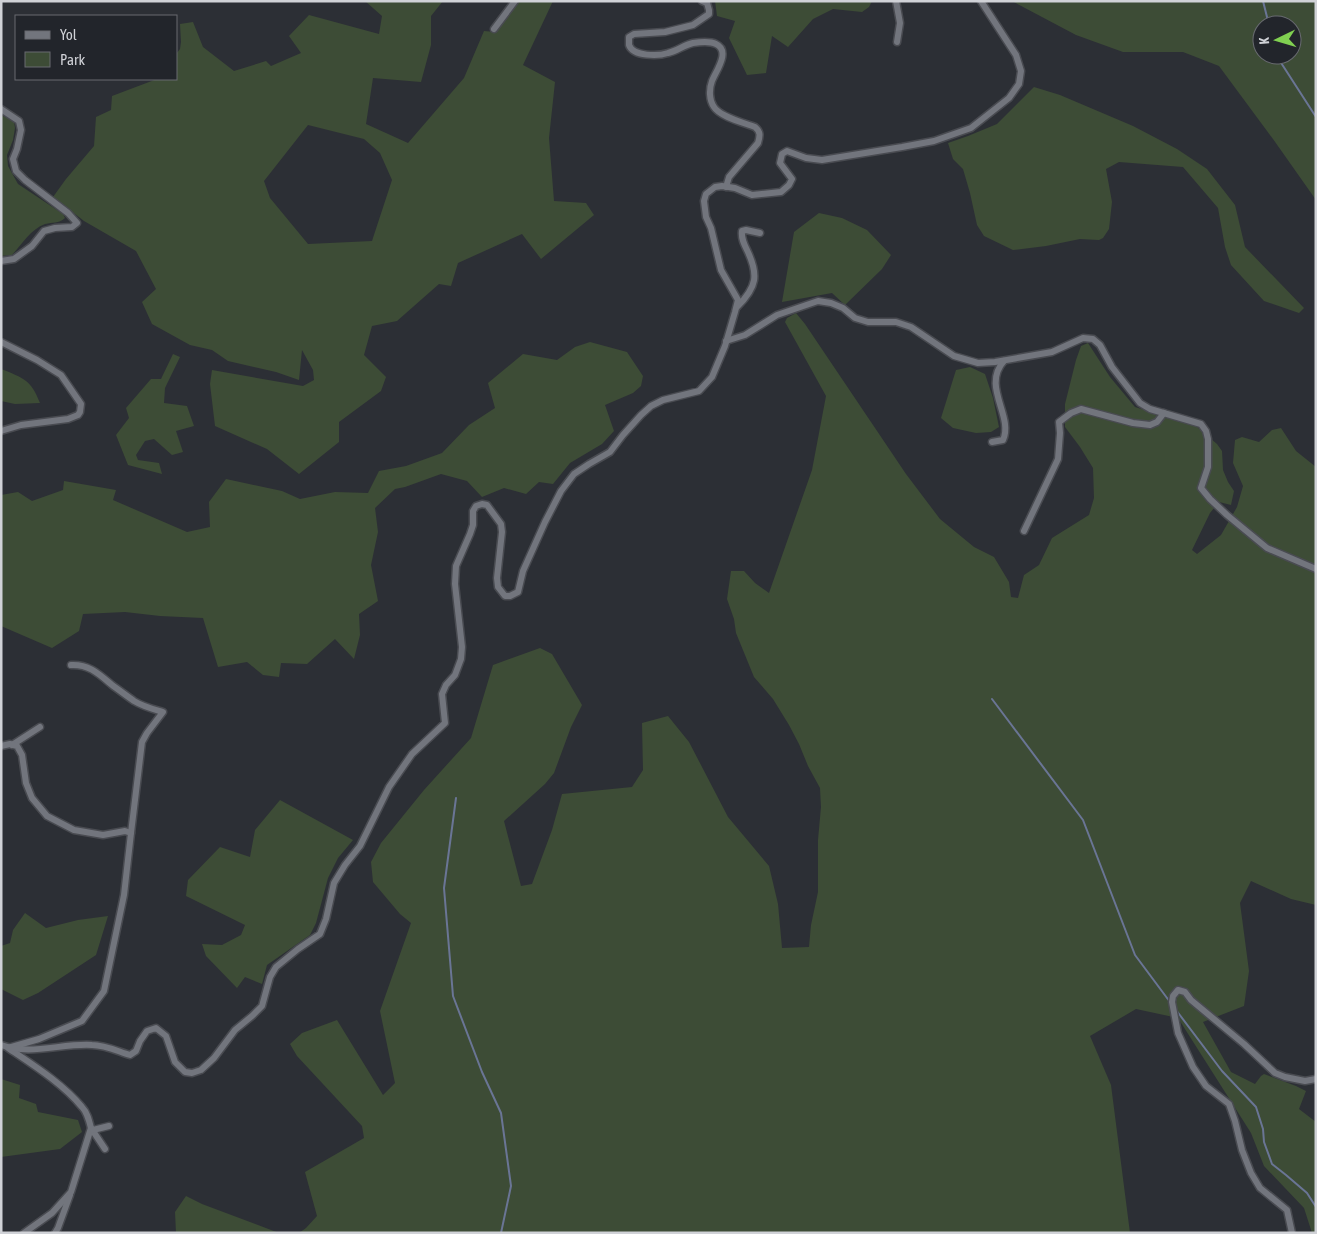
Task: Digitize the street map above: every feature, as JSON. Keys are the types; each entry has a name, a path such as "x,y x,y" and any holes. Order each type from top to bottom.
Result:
{"street":[{"path":"494,29 515,1"},
{"path":"702,1 707,3 710,10 708,14 694,25 665,32 634,34 629,37 629,44 636,52 652,56 669,53 692,43 708,42 717,44 722,48 723,55 711,83 710,96 714,108 728,118 755,127 760,136 758,143 729,176 726,186"},
{"path":"896,1 900,23 898,42"},
{"path":"8,1048 23,1049 89,1044 103,1046 130,1055 136,1051 147,1031 156,1028 166,1036 175,1062 185,1072 192,1073 201,1070 214,1058 235,1030 262,1006 270,977 276,967 320,934 326,919 334,883 360,846 389,786 412,754 444,723 442,694 446,685 455,675 461,659 462,647 455,584 456,566 473,525 473,511 476,506 486,505 501,524 498,587 505,596 510,596 518,592 523,571 545,522 561,491 574,474 610,452 623,435 651,406 663,400 699,390 712,377 726,341 738,300 721,270 711,228 706,217 704,201 706,194 714,187 726,186 752,195 781,192 789,185 792,179 780,163 782,154 787,151 806,158 822,160 934,141 971,128 1009,98 1018,84 1022,71 1016,55 981,1"},
{"path":"1,109 19,121 21,130 13,159 16,171 68,213 77,223 72,227 44,231 32,246 14,258 1,261"},
{"path":"736,308 752,290 755,273 752,260 742,237 742,231 760,233"},
{"path":"726,341 745,334 777,314 818,301 832,303 843,308 855,318 868,322 896,322 911,327 954,356 978,363 1004,361 1052,352 1083,338 1093,338 1100,345 1112,368 1140,403 1164,414 1201,424 1206,431 1208,439 1208,467 1201,488 1210,499 1267,548 1316,569"},
{"path":"1,342 37,360 61,375 81,404 78,415 68,419 21,425 1,431"},
{"path":"992,442 1003,440 1005,434 996,379 998,367 1004,361"},
{"path":"1024,531 1058,459 1059,422 1071,413 1081,409 1133,423 1150,425 1157,422 1164,414"},
{"path":"8,1048 39,1039 82,1022 104,991 124,895 142,742 163,712 144,706 134,700 98,672 85,666 71,665"},
{"path":"1,746 12,744 40,727"},
{"path":"12,744 18,746 22,755 26,783 32,798 47,816 74,830 103,835 125,831 131,832"},
{"path":"1292,1233 1287,1210 1260,1188 1252,1173 1242,1150 1229,1104 1206,1086 1193,1067 1178,1033 1172,996 1178,990 1185,992 1191,1000 1244,1044 1275,1073 1305,1081 1316,1079"},
{"path":"1,1045 8,1048 69,1094 83,1108 92,1129 105,1149"},
{"path":"92,1129 108,1126"},
{"path":"55,1233 72,1192 92,1129"},
{"path":"24,1233 52,1213 72,1192"}],"green space":[{"path":"365,1 443,1 431,16 431,45 421,82 373,78 366,124 408,143 464,78 484,31 495,32 520,1 553,1 523,65 555,82 549,138 554,201 586,203 594,215 541,259 522,234 458,263 451,286 439,284 397,321 372,326 364,355 386,377 381,391 339,422 339,442 299,474 267,449 215,426 210,384 212,370 303,386 314,380 313,370 302,350 299,380 276,372 228,361 212,350 190,345 152,324 142,302 156,289 136,251 84,221 53,197 94,146 96,117 111,110 112,96 154,80 178,80 178,52 181,42 180,24 193,22 203,47 234,71 266,61 271,66 301,53 289,36 309,15 379,34 382,16","holes":["308,125 364,139 380,153 392,180 372,241 308,244 270,198 264,181"]},
{"path":"715,1 872,1 869,7 862,12 833,9 813,19 788,47 772,36 766,73 747,75 729,38 735,21 717,16"},
{"path":"1012,1 1316,1 1316,200 1219,66 1183,52 1123,52 1076,35"},
{"path":"1034,87 1060,95 1133,126 1177,149 1207,169 1235,205 1245,247 1304,308 1299,313 1264,301 1231,265 1225,247 1218,208 1183,167 1119,162 1106,169 1112,202 1109,229 1103,238 1099,240 1080,239 1013,250 984,236 977,225 963,169 953,159 948,143 997,124"},
{"path":"1,115 14,121 13,140 7,155 8,166 18,184 63,214 65,218 58,222 40,226 27,237 12,255 1,256"},
{"path":"819,213 842,218 867,230 891,255 882,269 845,305 832,293 782,302 794,232"},
{"path":"796,313 906,474 940,519 974,547 994,557 1009,582 1011,597 1018,598 1024,575 1039,565 1052,538 1089,515 1094,498 1093,468 1065,427 1065,404 1076,360 1081,346 1088,343 1110,377 1135,407 1196,426 1217,444 1222,451 1223,470 1234,491 1231,505 1219,502 1210,513 1192,550 1197,554 1221,535 1237,507 1243,486 1233,463 1235,440 1242,437 1259,442 1272,430 1281,428 1296,451 1316,467 1316,905 1291,899 1251,881 1240,903 1249,971 1244,1006 1203,1022 1231,1072 1255,1084 1264,1074 1306,1091 1299,1109 1316,1122 1316,1233 1312,1233 1304,1208 1264,1166 1251,1133 1178,1018 1136,1009 1090,1036 1111,1085 1130,1233 299,1233 317,1216 305,1172 364,1138 362,1126 297,1056 290,1044 302,1033 337,1020 383,1095 395,1083 380,1011 411,923 400,914 373,882 371,862 381,843 424,790 471,738 493,665 540,648 552,654 582,705 571,727 554,773 545,784 504,821 521,886 532,884 552,830 562,794 632,787 643,770 642,723 668,716 689,742 728,817 769,866 778,904 782,948 809,947 811,925 818,892 820,788 789,725 773,699 754,677 736,633 734,619 727,599 731,571 744,571 755,583 769,593 812,470 826,396 785,322 787,318"},
{"path":"590,342 627,352 643,376 641,386 633,393 605,405 614,431 602,444 570,463 553,484 539,482 526,494 504,488 482,497 467,481 441,474 395,489 375,508 378,532 371,565 378,601 359,614 360,635 354,659 335,639 307,664 281,663 279,677 263,675 247,662 218,667 203,618 125,612 83,614 79,631 52,648 1,626 1,495 18,492 32,501 63,490 64,481 116,490 113,500 187,532 210,527 209,502 226,479 282,491 300,499 335,492 368,493 379,471 406,466 442,453 469,425 495,408 488,383 523,354 557,360 575,347"},
{"path":"173,354 180,357 165,388 164,403 187,406 194,426 176,431 183,452 172,455 154,439 145,441 136,455 138,460 159,463 162,474 128,465 116,435 129,418 126,408 151,379 161,379"},
{"path":"970,367 985,374 993,398 999,427 991,432 976,433 953,428 941,418 956,370"},
{"path":"1,369 26,381 33,389 40,403 15,404 1,401"},
{"path":"280,800 353,840 338,858 328,878 316,923 310,935 267,965 262,984 245,977 237,988 206,956 202,944 222,945 241,935 245,925 186,896 188,880 220,847 250,857 255,830"},
{"path":"25,913 46,928 78,920 108,916 96,955 38,993 23,1000 1,989 1,946 10,943 13,930"},
{"path":"1,1079 20,1085 19,1098 36,1104 38,1112 78,1120 82,1132 60,1149 1,1157"},
{"path":"186,1196 202,1204 279,1233 176,1233 175,1212"}],"waterway":[{"path":"1263,1 1266,15"},
{"path":"1282,65 1316,117"},
{"path":"992,699 1083,820 1135,955 1170,1002"},
{"path":"456,798 444,888 453,996 482,1072 501,1113 511,1186 501,1233"},
{"path":"1176,1010 1222,1071 1256,1107 1263,1129 1264,1142 1272,1164 1307,1193 1316,1207"}]}
